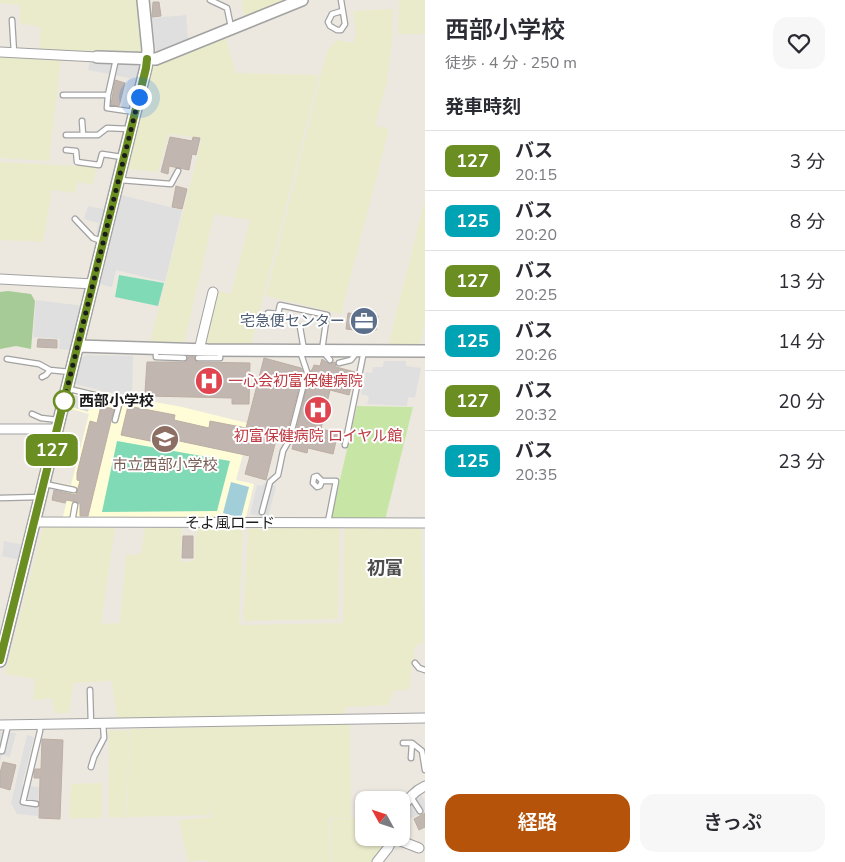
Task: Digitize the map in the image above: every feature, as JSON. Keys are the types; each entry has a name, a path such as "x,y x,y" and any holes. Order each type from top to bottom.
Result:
{"street":[{"path":"0,660 94,284 147,59 148,50 143,0"},
{"path":"0,52 156,59 302,0"},
{"path":"0,279 94,284"},
{"path":"198,354 213,292"},
{"path":"78,346 156,349 198,354 220,350 425,351"},
{"path":"0,429 58,425"},
{"name":"そよ風ロード","path":"34,522 425,523"},
{"path":"4,725 425,718"},
{"path":"411,797 425,786"},
{"path":"410,845 419,848"},
{"path":"377,862 389,846"}],"lane":[{"path":"210,0 226,8 231,28"},
{"path":"341,0 344,26 341,30 333,29 328,22 329,18 332,14 342,11"},
{"path":"12,20 14,52"},
{"path":"116,58 107,108 135,112"},
{"path":"63,95 108,95"},
{"path":"82,121 83,135"},
{"path":"66,135 98,135 107,128 131,129"},
{"path":"66,150 76,151 77,162 100,165 102,154 124,157"},
{"path":"119,180 171,184 178,171"},
{"path":"75,219 93,238 104,242"},
{"path":"268,313 278,314 280,305 327,315 322,350 330,360"},
{"path":"292,430 306,372 300,327"},
{"path":"156,349 156,357 184,358"},
{"path":"339,364 351,360 361,350"},
{"path":"345,445 361,350"},
{"path":"7,360 40,364 50,370 72,372"},
{"path":"42,377 50,370"},
{"path":"67,389 120,401 115,420"},
{"path":"32,414 58,425"},
{"path":"262,512 270,482 278,475 283,451 291,436"},
{"path":"322,480 336,481 328,524"},
{"path":"44,484 74,490"},
{"path":"0,498 41,497"},
{"path":"72,522 75,505"},
{"path":"415,663 419,668 425,670"},
{"path":"90,690 91,724"},
{"path":"91,767 104,738 103,723"},
{"path":"36,804 23,802 40,724"},
{"path":"0,751 2,751 4,725"},
{"path":"403,743 412,744 424,749 425,770"},
{"path":"411,758 412,744"},
{"path":"411,797 420,811"}],"shaded area":[{"path":"0,0 138,0 143,53 39,50 41,27 20,23 20,5 0,3"},
{"path":"242,0 288,0 244,18"},
{"path":"399,0 425,0 425,34 398,34"},
{"path":"393,9 392,41 387,82 375,125 389,129 341,314 266,296 327,51 337,40 353,43 356,34 353,11"},
{"path":"186,15 188,39 156,51 152,18"},
{"path":"226,37 235,73 319,75 251,345 202,345 216,290 231,294 250,220 214,214 184,345 150,343 202,138 168,134 158,172 128,169 152,69 155,64"},
{"path":"0,56 61,59 49,161 0,158"},
{"path":"90,60 137,63 142,68 130,115 121,113 129,78 88,70"},
{"path":"0,162 96,167 93,185 78,182 75,193 52,190 43,242 0,240"},
{"path":"121,195 182,210 165,282 116,270 112,287 99,284"},
{"path":"425,199 425,319 420,346 388,346"},
{"path":"88,206 107,210 101,235 96,234 99,223 84,219"},
{"path":"36,300 84,306 73,350 59,349 60,339 33,337"},
{"path":"87,355 133,356 132,396 75,384 81,358"},
{"path":"384,361 406,361 406,366 421,368 415,398 408,397 407,406 367,404 369,396 361,394 366,372 372,373 373,367 383,367"},
{"name":"市立西部小学校","path":"74,387 182,407 251,424 236,480 254,484 245,521 62,520 69,493 52,488 53,482 71,485 89,414 71,409"},
{"path":"74,395 91,399 88,412 72,407"},
{"path":"264,483 276,486 268,518 250,514 257,485 263,486"},
{"path":"421,526 424,642 415,647 409,689 394,691 388,705 346,707 344,716 117,719 112,681 74,683 68,713 55,713 52,698 33,700 35,679 5,674 43,527 115,528 101,624 120,623 126,555 141,554 145,528 182,528 180,562 194,561 197,527 243,529 239,625 343,623 344,528"},
{"path":"340,527 338,619 243,621 248,529"},
{"path":"4,541 25,545 21,560 2,556"},
{"path":"350,724 351,818 329,818 330,862 208,862 206,860 188,862 179,820 212,817 212,788 211,815 127,817 130,729"},
{"path":"109,730 129,731 126,818 108,817"},
{"path":"0,732 16,733 10,757 2,755 0,761"},
{"path":"27,735 34,737 22,785 39,787 38,816 17,814 11,803"},
{"path":"102,783 102,818 69,818 71,784"},
{"path":"420,793 425,802 425,811 412,818 410,817 410,804"},
{"path":"355,818 355,846 382,846 371,862 331,862 331,819"}],"green space":[{"path":"119,275 164,283 158,306 115,297"},
{"path":"8,291 31,294 35,301 31,349 16,346 0,349 0,292"},
{"path":"357,406 413,407 385,520 331,519"},
{"path":"117,441 230,461 217,511 102,512"}],"water":[{"path":"231,482 249,487 241,518 223,513"}],"building":[{"path":"153,2 159,2 161,16 152,17"},
{"path":"115,80 125,83 119,106 111,105"},
{"path":"170,137 192,141 193,137 200,138 196,155 192,154 189,170 169,166 168,174 161,172"},
{"path":"176,186 187,189 182,209 172,207"},
{"path":"348,313 378,316 376,330 346,329"},
{"path":"38,339 57,340 57,348 37,347"},
{"path":"188,357 194,357 197,362 250,363 249,404 232,404 232,398 148,396 148,392 145,392 147,362 185,362"},
{"path":"264,358 301,368 303,372 288,429 290,433 288,435 278,432 266,480 245,474 250,456 170,439 169,445 121,435 128,406 175,415 174,420 209,428 210,421 246,428"},
{"path":"322,359 329,364 335,362 336,367 355,372 349,395 330,390 321,429 338,433 333,454 308,448 307,453 292,449 295,437 293,434 296,431 311,370 314,365 320,366"},
{"path":"101,406 114,409 88,516 80,516 80,504 77,502 66,500 65,503 52,500 54,490 76,495 80,481 77,480 77,473 90,421 97,423"},
{"path":"183,536 193,536 193,558 182,558"},
{"path":"42,739 63,740 60,819 39,818 40,778 34,778 34,772 35,769 41,769"},
{"path":"3,762 16,765 10,790 0,787 0,773"},
{"path":"425,813 425,827 419,830 414,819"}],"bus line":[{"name":"127","path":"0,660 147,59"}],"place":[{"name":"宅急便センター","path":"364,321"},
{"name":"一心会初富保健病院","path":"209,381"},
{"name":"西部小学校","path":"64,401"},
{"name":"初富保健病院 ロイヤル館","path":"318,410"},
{"name":"市立西部小学校","path":"165,439"}],"district":[{"name":"初富","path":"385,568"}],"route":[{"path":"64,401 63,405 139,97"}]}
